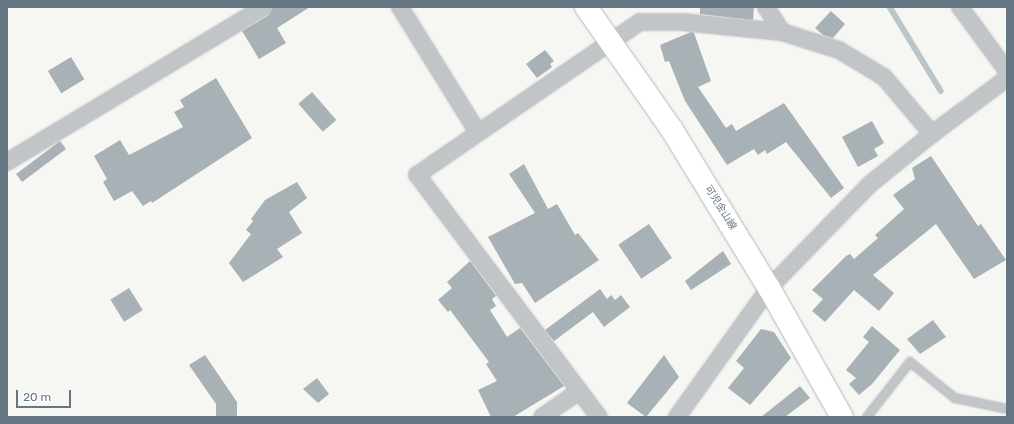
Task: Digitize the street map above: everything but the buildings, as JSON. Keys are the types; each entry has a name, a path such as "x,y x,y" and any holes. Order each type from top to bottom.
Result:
{"main road":[{"name":"可児金山線","path":"586,7 611,40 672,130 769,288 842,417"}],"street":[{"path":"7,162 264,7"},
{"path":"400,7 478,132"},
{"path":"766,7 782,32"},
{"path":"960,7 1007,71"},
{"path":"599,417 578,392 417,175 611,40 640,22 682,22 782,32 839,50 884,77 932,134"},
{"path":"677,417 769,288 869,185 932,134 1007,78"},
{"path":"542,417 578,392"}],"lane":[{"path":"867,417 910,362 955,398 1007,409"}],"waterway":[{"path":"890,7 941,91"}]}
